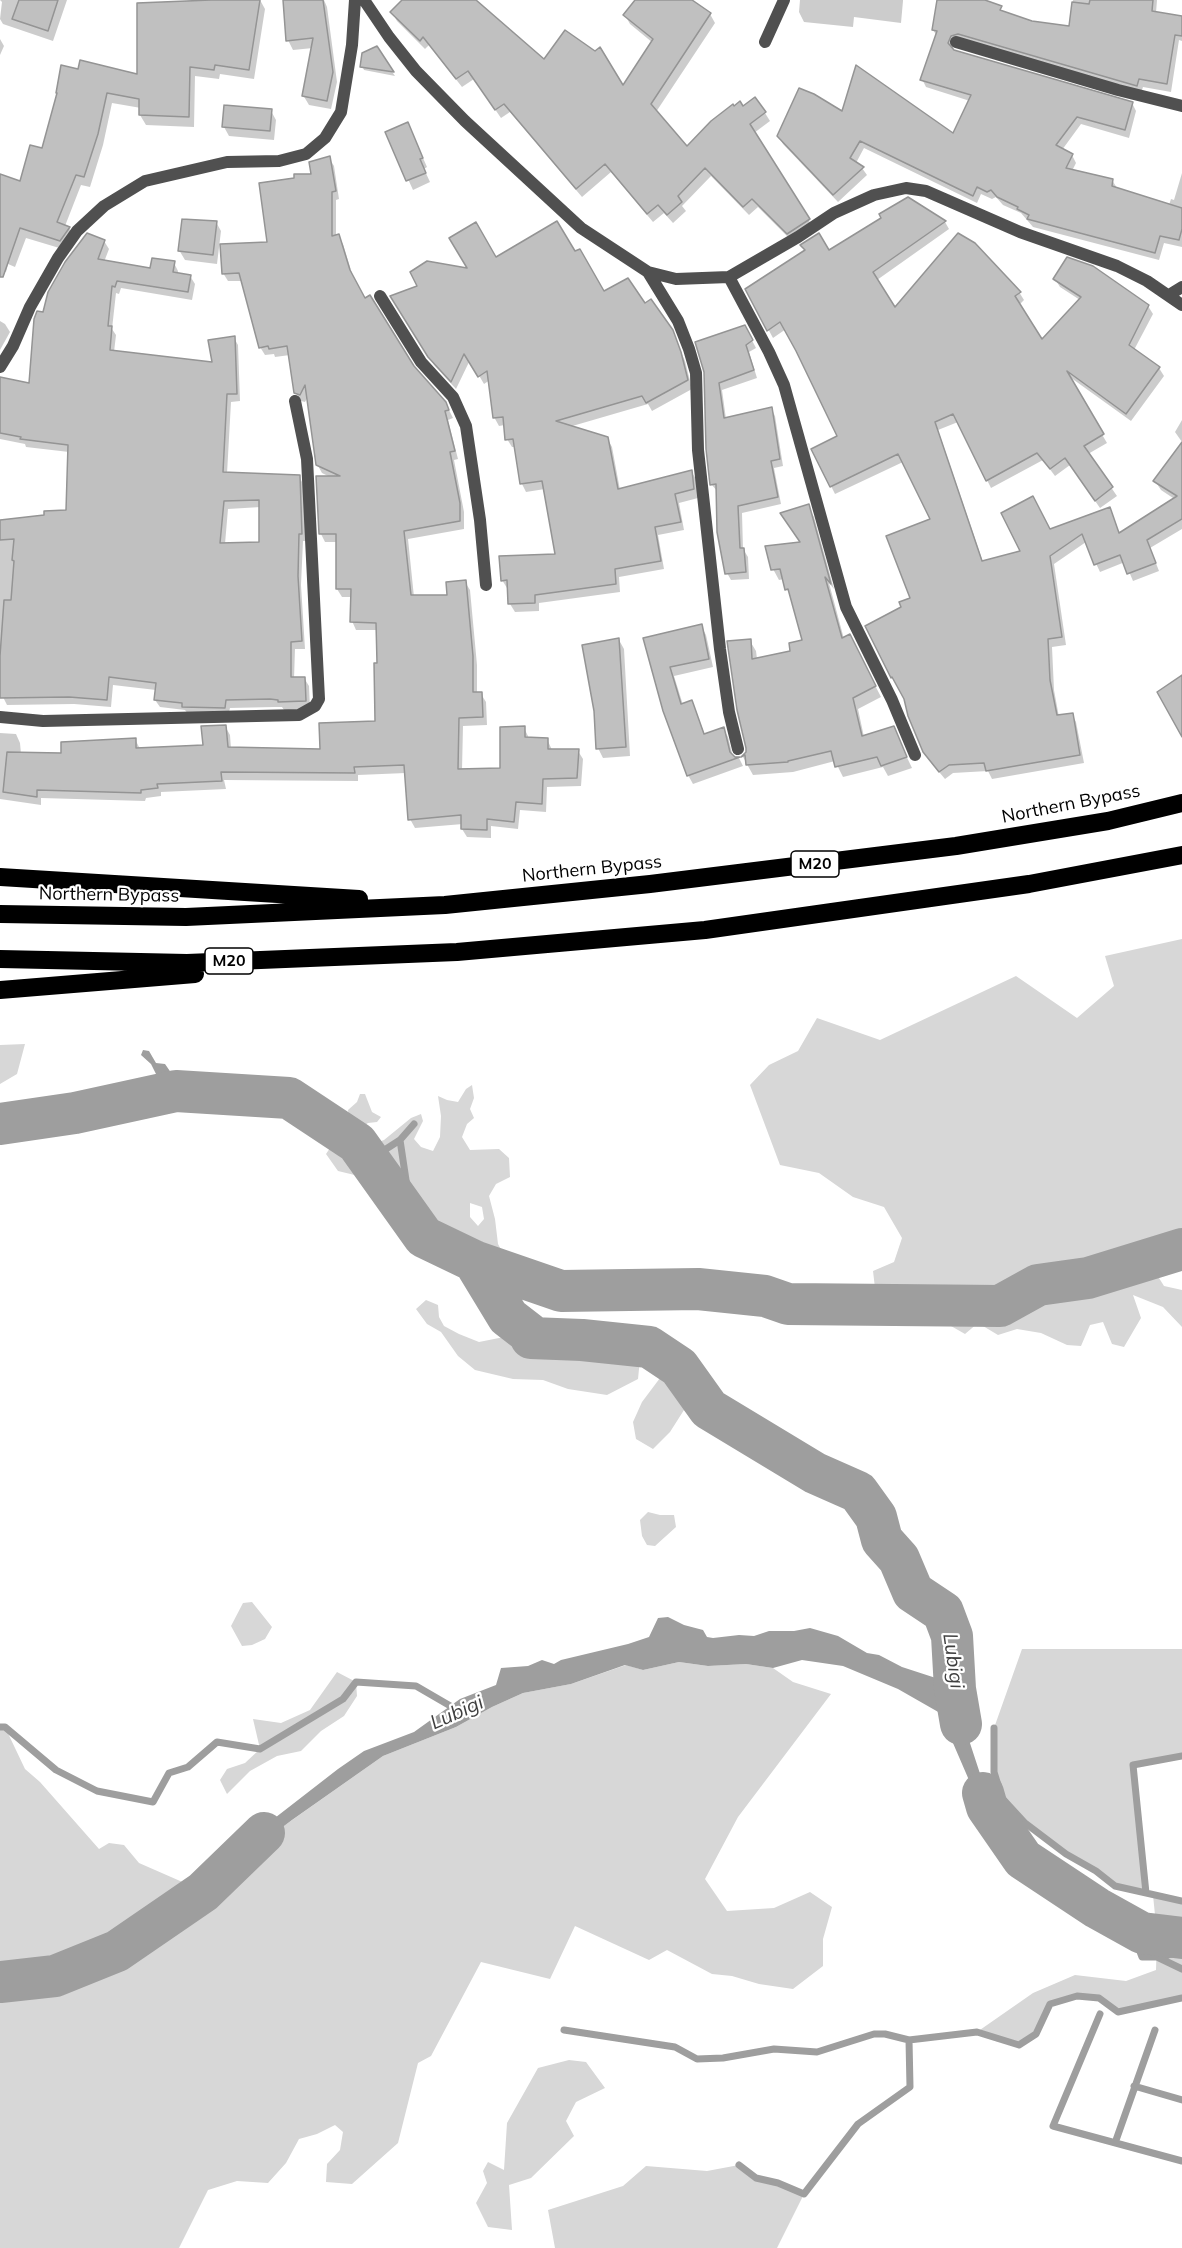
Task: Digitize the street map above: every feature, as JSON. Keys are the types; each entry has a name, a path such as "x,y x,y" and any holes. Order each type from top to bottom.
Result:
{"highway":[{"name":"Northern Bypass","path":"0,914 186,917 445,905 650,884 956,846 1108,821 1182,803"},
{"name":"M20","path":"0,959 187,963 457,952 705,930 1018,885 1182,855"},
{"path":"0,878 445,905"},
{"path":"0,990 457,952"}],"street":[{"path":"0,367 58,258 77,231 104,206 145,181 227,162 279,161 306,154 325,138 341,112 352,45 355,0"},
{"path":"364,0 388,37 416,71 465,121 580,228 648,272 676,279 729,277 834,213 874,195 906,188 926,191 1020,232 1117,266 1182,305"},
{"path":"765,42 784,0"},
{"path":"956,42 1118,90 1182,106"},
{"path":"648,272 678,321 696,373 698,450 718,637 729,712 738,749"},
{"path":"729,277 784,385 846,607 892,700 915,755"},
{"path":"1169,296 1182,287"},
{"path":"380,296 421,362 453,397 466,426 480,520 486,585"},
{"path":"0,717 43,721 299,716 309,712 315,706 319,699 307,459 295,401"}],"shaded area":[{"path":"1182,939 1182,1248 1178,1242 1164,1245 1154,1270 1164,1286 1182,1290 1182,1327 1163,1307 1133,1295 1141,1318 1124,1347 1112,1344 1103,1322 1090,1325 1081,1346 1067,1345 1041,1333 1017,1329 998,1335 978,1323 965,1334 951,1326 940,1289 909,1286 875,1288 873,1271 894,1262 902,1238 884,1207 853,1197 819,1173 780,1165 750,1085 769,1065 798,1051 817,1018 880,1040 1016,976 1077,1018 1114,986 1105,956"},
{"path":"25,1044 17,1074 0,1084 0,1045"},
{"path":"472,1085 474,1098 470,1109 474,1118 467,1124 462,1137 470,1150 499,1149 509,1158 510,1177 496,1184 489,1196 498,1244 505,1257 512,1289 512,1311 530,1334 586,1332 627,1337 640,1359 638,1379 607,1395 568,1389 543,1380 513,1379 475,1370 458,1356 441,1332 427,1324 416,1309 426,1300 438,1305 439,1317 444,1326 479,1342 504,1337 488,1321 477,1298 475,1275 446,1226 426,1216 410,1226 382,1190 367,1178 338,1171 326,1154 330,1148 367,1146 384,1140 411,1118 421,1114 423,1121 414,1139 421,1147 433,1151 440,1137 441,1116 438,1096 458,1102 466,1089","holes":["470,1203 482,1207 484,1219 478,1226 470,1217"]},
{"path":"360,1094 365,1094 372,1112 381,1117 377,1122 368,1123 359,1129 349,1120 348,1110 357,1102"},
{"path":"689,1365 698,1378 698,1387 689,1397 684,1410 670,1432 653,1449 636,1439 633,1422 642,1402 663,1374"},
{"path":"648,1512 674,1515 676,1527 655,1546 647,1545 642,1536 640,1520"},
{"path":"252,1602 272,1627 265,1639 252,1645 242,1646 231,1626 243,1603"},
{"path":"1022,1649 1182,1649 1182,1756 1133,1766 1146,1893 1115,1886 1096,1871 1066,1854 1025,1823 1002,1798 994,1772 994,1728"},
{"path":"679,1662 708,1666 746,1664 773,1668 793,1682 831,1694 738,1817 705,1879 727,1911 774,1908 810,1892 832,1907 823,1939 823,1966 793,1989 759,1984 732,1976 712,1974 667,1950 649,1960 575,1926 550,1979 481,1962 431,2056 418,2063 398,2143 352,2184 326,2182 327,2164 340,2150 343,2132 335,2125 317,2134 299,2139 286,2163 268,2183 237,2181 208,2190 179,2248 0,2248 0,1727 5,1727 25,1769 40,1782 99,1849 109,1843 124,1845 139,1863 203,1891 261,1842 383,1756 456,1727 523,1693 571,1684 626,1665 643,1670"},
{"path":"337,1672 356,1682 357,1696 344,1716 321,1731 301,1751 277,1756 250,1771 227,1794 220,1780 227,1769 245,1763 260,1749 253,1719 281,1723 310,1710"},
{"path":"1153,1895 1182,1901 1182,1998 1118,2012 1099,1998 1077,1996 1050,2004 1036,2034 1019,2045 977,2032 1033,1993 1075,1975 1126,1981 1156,1970 1157,1935"},
{"path":"569,2060 586,2062 605,2088 576,2102 566,2121 574,2136 531,2178 509,2185 512,2230 488,2227 476,2203 487,2183 483,2171 488,2162 504,2170 507,2123 538,2068"},
{"path":"739,2165 756,2178 778,2183 804,2194 777,2248 555,2248 548,2210 623,2186 646,2166 707,2171"}],"water":[{"path":"143,1050 149,1051 156,1063 165,1064 174,1077 192,1082 212,1083 222,1094 191,1107 155,1095 160,1082 151,1064 141,1055"},
{"path":"116,1086 146,1097 133,1105 119,1108 103,1107 109,1093"},
{"path":"41,1105 103,1107 69,1128 50,1129 20,1121"},
{"path":"868,1486 878,1501 894,1543 909,1555 920,1597 911,1601 899,1585 897,1572 867,1536 862,1507 849,1487"},
{"path":"957,1599 951,1607 950,1618 958,1630 944,1626 934,1606"},
{"path":"668,1617 684,1625 703,1630 707,1637 713,1638 754,1636 769,1631 794,1631 810,1628 838,1636 867,1653 879,1655 902,1667 945,1681 954,1679 962,1681 974,1699 967,1734 989,1801 1011,1842 994,1831 975,1812 975,1794 940,1713 898,1689 843,1666 802,1660 773,1668 746,1664 708,1666 679,1662 643,1670 625,1665 571,1684 523,1693 456,1727 383,1756 221,1873 240,1845 338,1769 364,1751 414,1732 460,1699 496,1685 501,1668 528,1666 542,1660 554,1664 561,1660 628,1644 649,1637 658,1618"}],"building":[{"path":"19,0 58,0 48,31 12,19"},
{"path":"260,0 249,70 215,65 214,70 190,67 189,117 139,115 139,99 107,93 98,134 84,177 76,175 57,222 70,227 60,241 20,228 3,277 0,277 0,174 20,181 30,145 42,148 57,93 61,65 78,69 80,60 137,74 137,3"},
{"path":"283,0 323,0 333,72 327,101 302,96 313,38 286,41"},
{"path":"402,0 476,0 544,59 565,30 595,51 600,47 623,85 653,39 623,15 635,0 692,0 711,13 651,104 687,146 711,121 733,104 734,106 740,101 743,106 755,97 766,112 750,124 810,219 787,234 752,199 743,207 705,168 678,196 682,202 667,215 658,205 647,214 605,164 576,189 504,104 495,110 468,71 456,79 423,37 420,41 390,12"},
{"path":"937,0 985,0 1002,6 1000,10 1032,21 1069,26 1072,2 1089,4 1090,0 1153,0 1152,11 1182,16 1182,36 1175,35 1167,84 1139,79 1137,86 958,34 951,36 948,43 954,50 1133,102 1125,130 1077,117 1056,145 1073,154 1066,168 1113,179 1112,186 1182,208 1182,229 1179,240 1160,236 1155,253 1027,219 1029,215 997,197 991,190 987,192 977,187 973,196 860,141 850,158 864,167 833,195 777,136 799,88 842,111 856,65 953,133 971,95 920,80 937,31 932,30"},
{"path":"377,46 394,72 360,67 362,53"},
{"path":"224,105 272,109 270,131 222,127"},
{"path":"408,122 423,158 420,159 426,173 406,181 385,132"},
{"path":"330,156 336,191 332,192 332,236 339,234 350,270 365,298 370,295 414,366 446,402 449,410 445,411 455,451 450,452 460,503 460,521 404,531 411,595 447,595 446,582 466,580 473,656 473,692 482,692 483,717 459,718 458,769 500,768 500,727 525,726 525,737 548,738 548,749 579,749 577,778 543,779 542,804 516,802 514,822 487,819 487,830 461,829 461,815 408,820 404,765 354,767 355,773 221,772 222,781 157,784 158,788 141,790 141,793 37,790 37,797 3,792 7,752 61,753 61,742 136,738 136,748 203,745 201,726 226,725 228,747 320,749 319,723 375,721 376,623 350,622 351,589 336,589 336,534 319,534 316,476 340,476 316,465 305,385 300,395 294,393 287,346 259,348 239,273 222,274 220,244 267,242 259,183 294,178 294,174 311,174 309,162"},
{"path":"908,197 946,221 873,272 895,307 958,233 975,243 1021,292 1015,296 1042,339 1081,297 1053,279 1067,257 1093,266 1149,305 1129,345 1160,367 1126,414 1067,371 1104,434 1084,446 1113,487 1095,501 1065,458 1050,469 1037,453 986,481 953,414 935,422 982,561 1020,551 1001,513 1033,496 1050,529 1110,507 1119,533 1177,496 1153,481 1182,442 1182,519 1147,540 1156,563 1127,574 1120,555 1094,565 1082,534 1050,556 1062,637 1048,639 1050,680 1057,715 1073,713 1080,755 986,771 984,763 949,765 939,772 923,752 908,716 904,699 865,626 901,607 899,602 910,598 886,536 930,519 898,454 830,487 811,449 837,436 780,322 767,331 745,289 805,250 800,245 819,233 829,250 881,218 879,214"},
{"path":"182,219 217,221 213,255 178,251"},
{"path":"557,221 575,251 580,249 604,291 628,278 645,303 651,299 673,330 688,380 646,403 642,396 556,421 608,437 618,489 692,470 694,489 675,494 681,522 655,527 661,561 615,569 616,584 535,595 535,603 508,604 507,580 501,581 499,556 555,554 542,481 520,484 513,439 505,440 503,417 493,418 487,371 478,377 464,354 451,382 428,357 390,296 417,286 410,272 427,261 467,268 449,238 476,222 496,257"},
{"path":"87,233 105,240 98,259 150,268 152,258 175,261 173,272 191,275 188,292 117,281 115,287 112,286 108,326 112,326 110,350 212,362 208,340 235,336 237,394 227,394 223,472 300,475 302,534 299,534 298,576 302,641 291,642 291,677 305,677 306,701 226,700 225,708 182,707 182,703 154,700 156,683 109,677 107,700 69,697 0,698 4,600 11,600 14,539 0,540 0,520 44,515 44,511 66,510 68,445 20,439 21,437 0,433 0,377 29,383 34,319 37,311 43,312 48,292 65,262","holes":["259,500 259,542 220,543 224,501"]},
{"path":"745,325 753,340 746,345 754,370 719,383 724,418 772,407 780,459 771,461 778,497 738,506 740,548 744,548 746,572 725,574 717,532 716,484 710,485 706,449 704,372 695,342"},
{"path":"809,504 831,584 825,577 842,638 850,634 876,686 853,698 862,736 894,726 907,757 881,766 877,757 835,767 831,751 788,762 746,765 745,755 741,757 746,752 746,748 737,710 727,641 751,639 752,659 790,651 789,643 802,640 788,589 785,590 780,569 771,570 765,546 800,542 780,513"},
{"path":"702,624 709,659 670,667 681,704 692,700 704,734 724,727 730,752 735,757 740,757 687,776 663,711 643,638"},
{"path":"619,638 626,747 596,749 594,711 582,645"},
{"path":"1182,675 1182,737 1157,692"}],"waterway":[{"path":"0,1124 75,1113 176,1091 289,1098 357,1143 424,1237 474,1261 561,1291 698,1289 765,1296 788,1304 1000,1306 1038,1285 1088,1278 1182,1249"},
{"path":"412,1220 400,1140 414,1124"},
{"path":"369,1160 400,1140"},
{"name":"Lubigi","path":"474,1261 508,1317 530,1334 531,1338 582,1340 649,1347 679,1367 709,1409 815,1473 858,1492 876,1517 882,1540 899,1559 913,1592 943,1612 952,1636 955,1689 961,1724"},
{"path":"0,1727 5,1727 56,1770 97,1791 153,1802 169,1773 188,1767 217,1742 260,1749 343,1699 356,1682 416,1686 459,1711"},
{"path":"994,1728 994,1772 1002,1798 1025,1823 1066,1854 1096,1871 1115,1886 1182,1901"},
{"path":"1146,1893 1133,1765 1182,1756"},
{"name":"Lubigi","path":"983,1793 987,1807 1023,1859 1097,1908 1142,1933 1182,1938"},
{"name":"Lubigi","path":"0,1982 55,1976 117,1951 203,1892 264,1833"},
{"path":"1097,1908 1111,1925 1136,1941 1142,1957 1157,1957 1182,1969"},
{"path":"1158,1957 1182,1952"},
{"path":"739,2165 756,2178 778,2183 804,2194 858,2124 910,2087 909,2040 977,2032 1019,2045 1036,2034 1050,2004 1077,1996 1099,1998 1118,2012 1182,1998"},
{"path":"1100,2014 1053,2126 1182,2161"},
{"path":"564,2030 675,2047 697,2059 723,2058 774,2049 817,2052 874,2034 885,2034 909,2040"},
{"path":"1115,2143 1155,2030"},
{"path":"1134,2086 1182,2100"}]}
